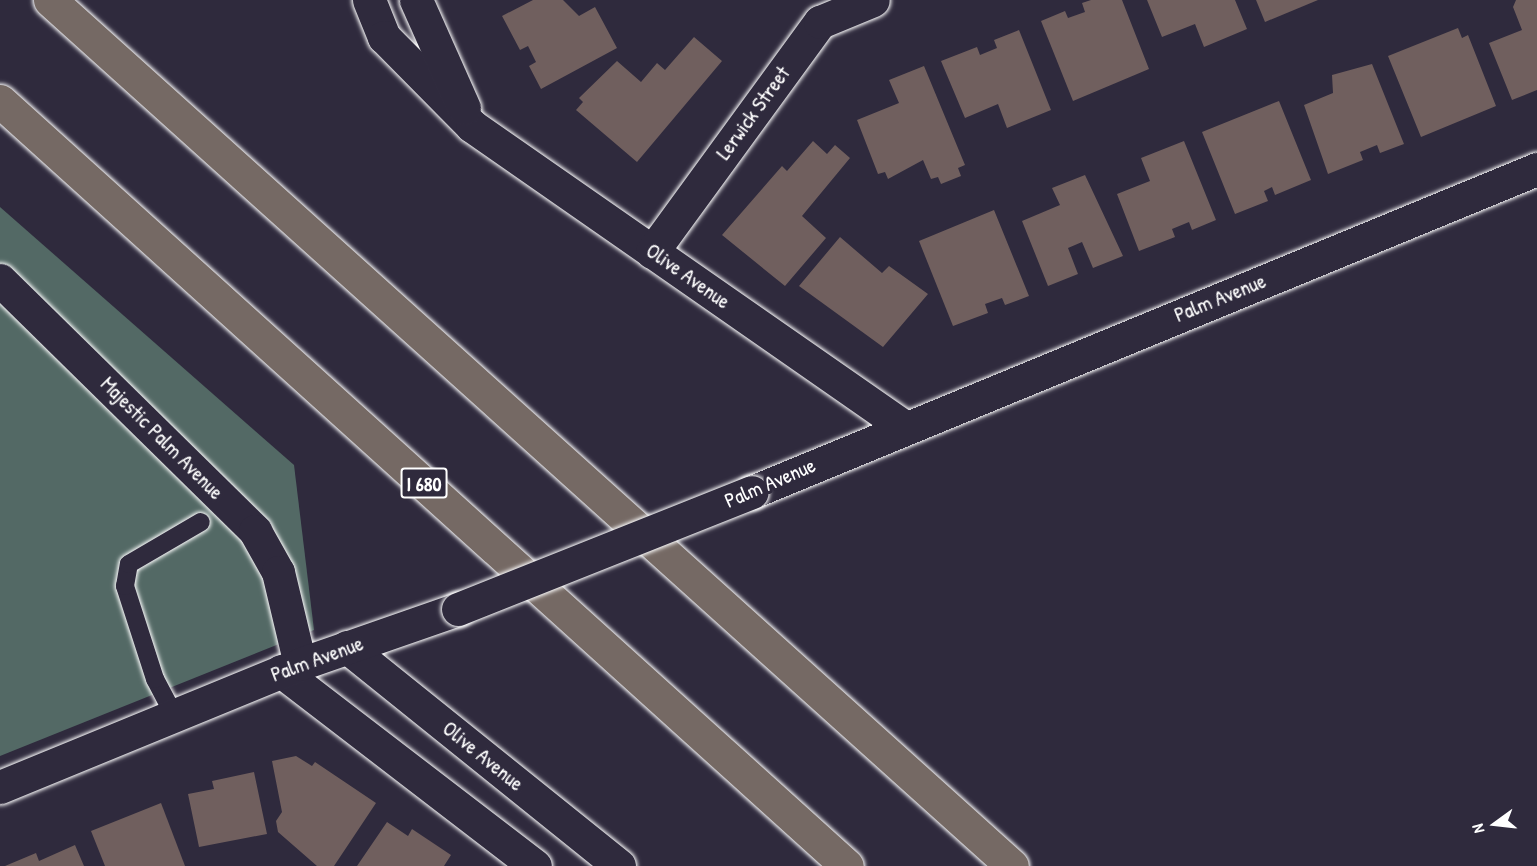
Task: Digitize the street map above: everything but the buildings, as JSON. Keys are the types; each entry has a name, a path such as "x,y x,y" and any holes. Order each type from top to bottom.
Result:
{"highway":[{"path":"50,0 1012,866"},
{"name":"I 680","path":"0,100 847,866"}],"street":[{"name":"Olive Avenue","path":"369,0 384,38 472,126 903,426"},
{"path":"416,0 472,126"},
{"name":"Lerwick Street","path":"652,252 820,22 873,0"},
{"name":"Palm Avenue","path":"0,787 291,668 458,609 752,492 903,426 1537,169"},
{"name":"Majestic Palm Avenue","path":"0,280 255,531 278,572 289,618 291,668"},
{"name":"Olive Avenue","path":"347,647 619,866"},
{"path":"291,668 535,866"}],"lane":[{"path":"174,716 155,679 125,586 129,564 201,522"}],"green space":[{"path":"0,207 294,465 314,630 0,756"}]}
